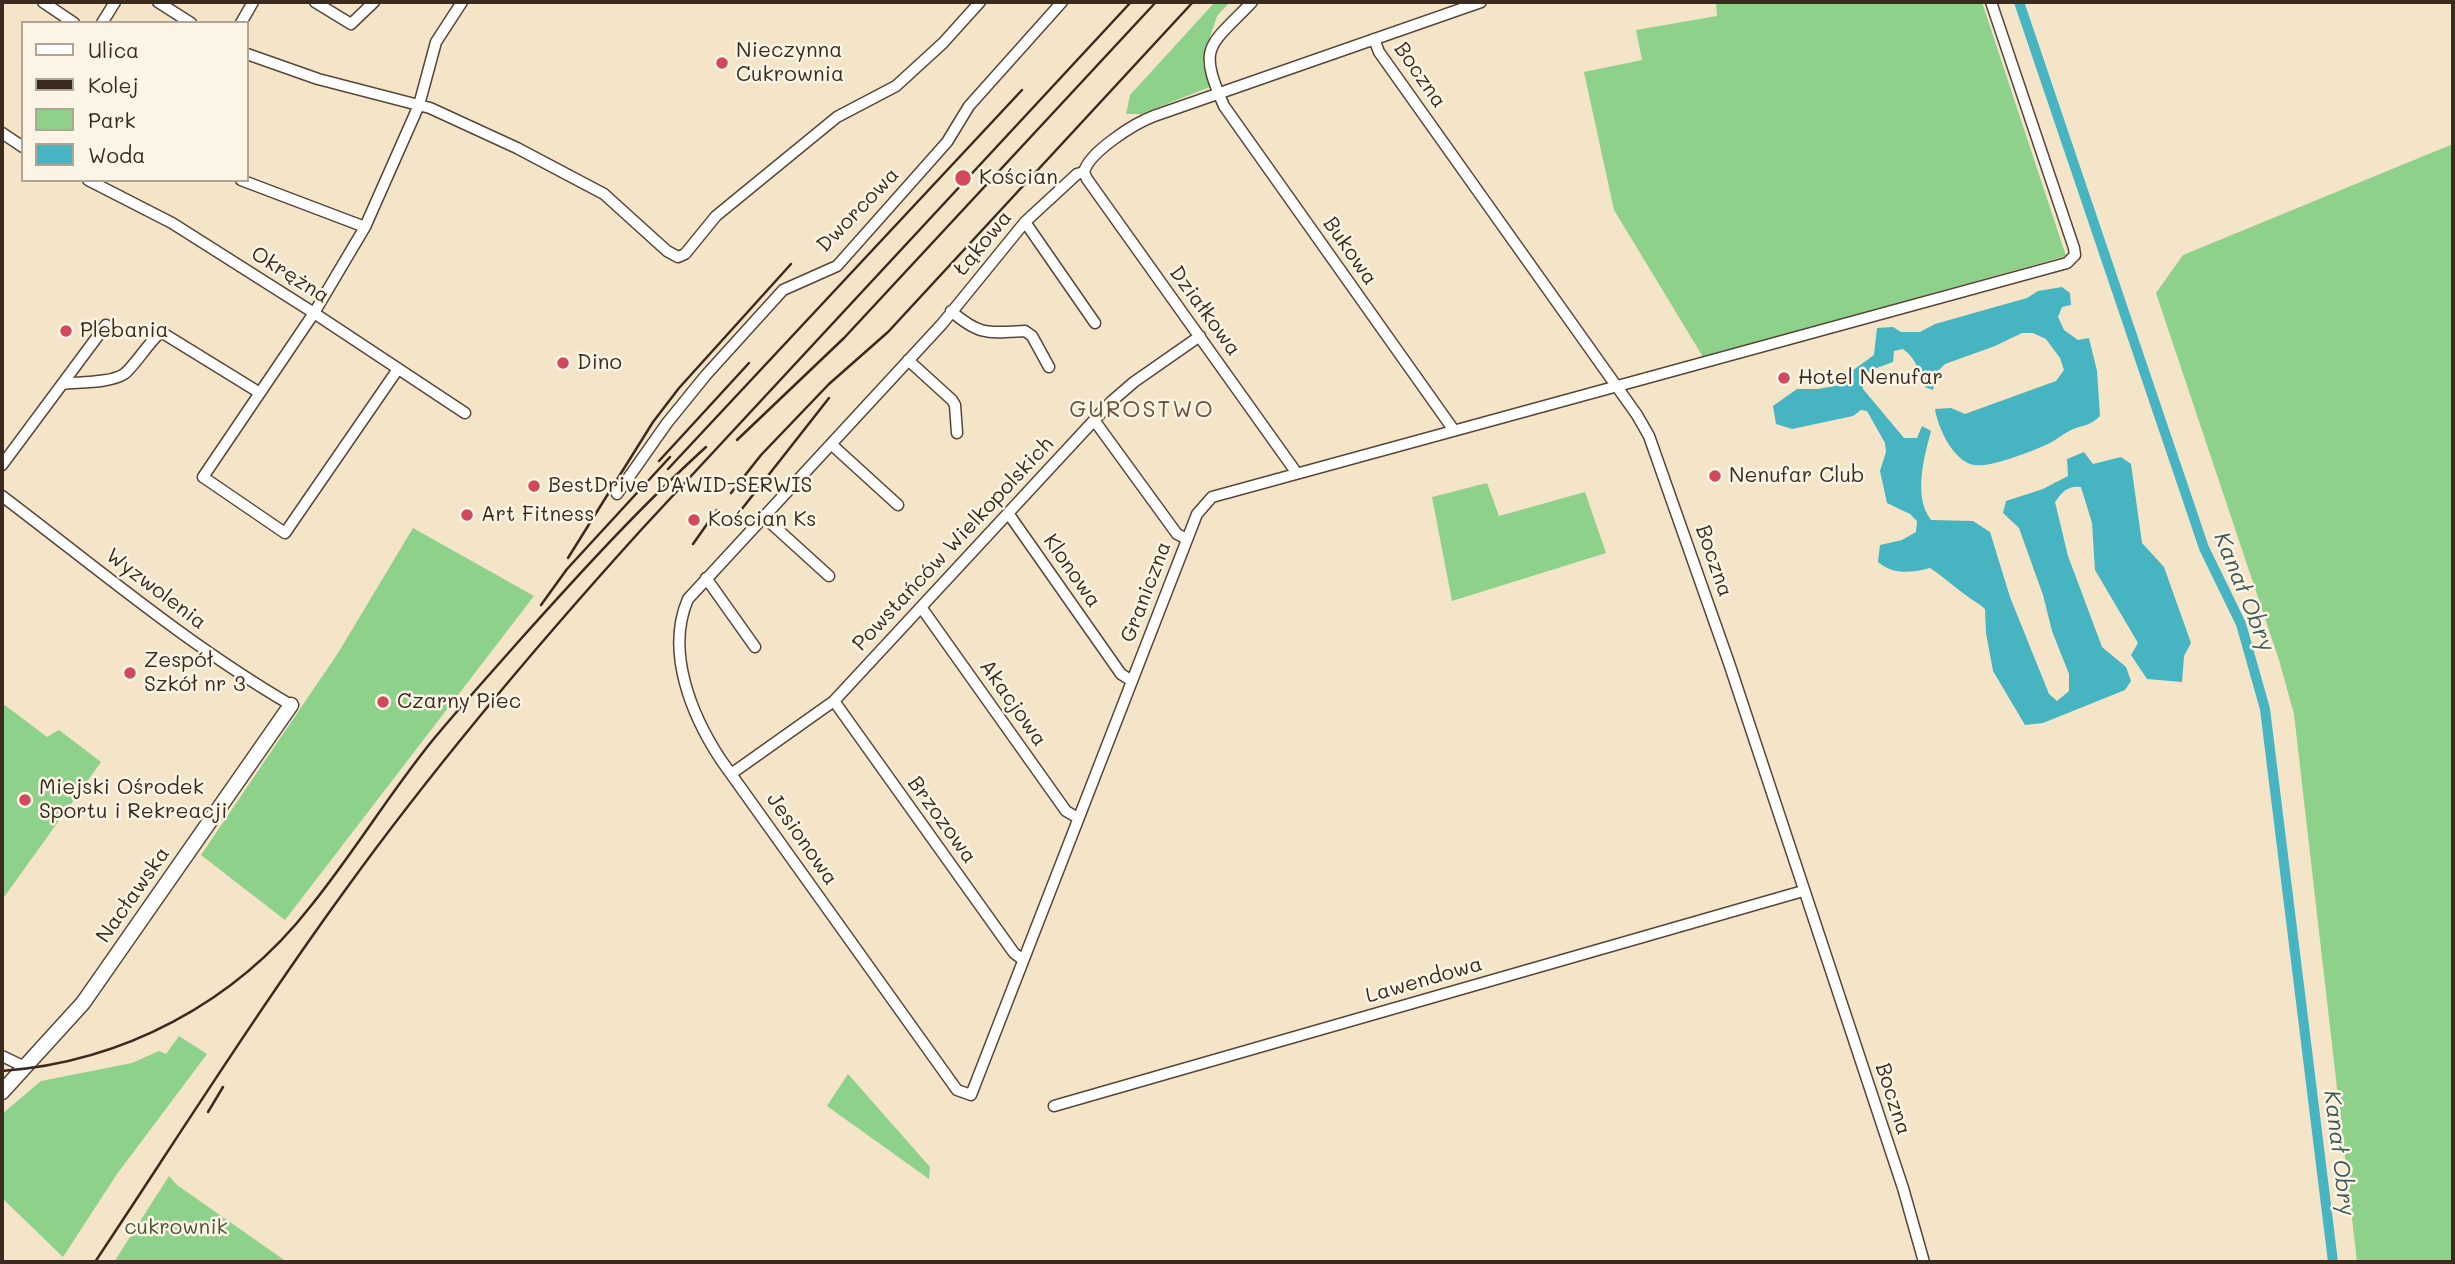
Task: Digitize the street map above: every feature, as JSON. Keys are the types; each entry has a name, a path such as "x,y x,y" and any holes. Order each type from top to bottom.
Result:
{"street":[{"path":"43,2 71,21"},
{"path":"103,21 115,2"},
{"path":"158,2 188,21"},
{"path":"242,21 253,2"},
{"path":"315,2 351,24 374,2"},
{"path":"398,369 285,533 203,477 314,313 365,227 419,105 436,42 462,2"},
{"path":"248,54 318,79 430,108 517,148 611,199 667,251 678,257 685,254 716,216 837,117 896,86 943,43 980,2"},
{"name":"Dworcowa","path":"617,494 667,423 706,375 783,290 837,266 947,142 969,106 1062,2"},
{"name":"Bukowa","path":"1252,2 1212,47 1208,63 1224,106 1453,429"},
{"name":"Łąkowa","path":"706,578 908,360 1025,222 1077,174 1084,172 1087,164 1119,135 1138,122 1481,2"},
{"name":"Graniczna","path":"971,1096 1197,514 1212,497 1616,385 1709,363 2072,260 2075,255 2074,248 1992,2"},
{"name":"Boczna","path":"1374,39 1379,51 1616,385 1649,436 1729,663 1893,1159 1924,1262"},
{"path":"2,133 21,146"},
{"name":"Działkowa","path":"1084,172 1087,180 1296,472"},
{"name":"Okrężna","path":"92,182 172,223 465,413"},
{"path":"246,182 365,227"},
{"path":"1025,222 1095,323"},
{"path":"950,311 965,324 979,331 1025,331 1049,367"},
{"path":"2,465 106,325"},
{"path":"62,384 102,380 124,374 161,332 260,393"},
{"name":"Powstańców Wielkopolskich","path":"732,774 834,701 1094,420 1134,382 1200,336"},
{"path":"908,360 955,404 957,433"},
{"path":"1094,420 1177,534 1187,539"},
{"path":"831,444 898,505"},
{"name":"Wyzwolenia","path":"2,496 199,646 245,678 291,705"},
{"name":"Klonowa","path":"1008,513 1121,674 1132,681"},
{"path":"764,517 829,576"},
{"path":"706,578 755,648"},
{"name":"Jesionowa","path":"706,578 686,603 682,629 682,660 694,714 732,774 957,1090 971,1096"},
{"name":"Akacjowa","path":"921,607 1066,811 1078,818"},
{"name":"Brzozowa","path":"834,701 1014,953 1022,960"},
{"name":"Nacławska","path":"2,1092 83,1003 291,705"},
{"name":"Lawendowa","path":"1055,1106 1803,891"},
{"path":"2,1056 26,1068"}],"green space":[{"path":"1215,2 1230,2 1217,16 1205,52 1203,64 1210,87 1141,114 1126,114 1130,95"},
{"path":"1716,2 1982,2 2066,256 1703,357 1614,210 1584,72 1642,60 1636,30 1717,16"},
{"path":"2453,144 2453,1262 2357,1262 2294,714 2279,660 2156,293 2183,255"},
{"path":"1487,483 1499,516 1585,492 1606,553 1452,601 1432,497"},
{"path":"413,528 534,596 285,920 201,855 338,653"},
{"path":"2,703 47,737 59,730 101,762 2,900"},
{"path":"179,1036 207,1054 117,1174 63,1257 2,1198 2,1114 41,1081 132,1063 159,1051 166,1054"},
{"path":"848,1074 930,1167 929,1179 827,1106"},
{"name":"cukrownik","path":"169,1176 177,1185 287,1262 114,1262"}],"water":[{"path":"2062,287 2070,293 2071,305 2062,307 2058,317 2064,330 2078,340 2089,338 2097,371 2100,416 2090,424 2071,430 2048,444 2000,462 1974,465 1953,451 1939,425 1935,409 1951,408 1965,414 2056,381 2064,370 2060,358 2046,339 2033,333 2022,333 1945,364 1936,373 1933,390 1925,387 1914,361 1903,349 1894,351 1893,362 1862,377 1863,389 1904,438 1917,438 1922,426 1931,431 1921,488 1926,510 1931,520 1973,521 1990,532 2010,597 2049,694 2057,701 2069,691 2069,674 2052,631 2043,595 2019,528 2003,513 2006,501 2043,489 2068,476 2067,459 2084,452 2093,464 2121,457 2131,464 2142,543 2164,567 2191,643 2184,656 2182,682 2147,679 2131,655 2138,643 2095,570 2092,523 2081,487 2072,487 2063,492 2055,502 2068,556 2102,647 2126,667 2131,681 2125,690 2043,723 2025,725 1993,671 1985,609 1930,568 1903,572 1878,562 1880,545 1902,540 1916,532 1917,521 1910,514 1887,503 1880,471 1886,452 1885,443 1867,411 1861,410 1853,416 1792,429 1776,424 1773,406 1797,389 1818,389 1845,384 1852,371 1874,355 1877,328 1893,327 1901,332 1920,332 1935,324 2027,298 2038,291"}],"waterway":[{"name":"Kanał Obry","path":"2019,2 2204,548 2241,624 2265,709 2333,1262"}],"railway":[{"path":"95,1262 313,935 416,796 489,705 641,530 1131,2"},
{"path":"737,440 844,338 1156,2"},
{"path":"731,493 761,455 829,384 888,332 1193,2"},
{"path":"668,469 1022,90"},
{"path":"568,558 653,422 679,388 791,264"},
{"path":"659,461 749,363"},
{"path":"734,519 829,398"},
{"path":"2,1071 91,1055 133,1040 173,1022 211,999 247,972 280,941 310,907 416,761 464,703 610,541 706,447"},
{"path":"541,605 567,569 670,457"},
{"path":"693,544 717,510"},
{"path":"208,1112 223,1087"}],"place":[{"name":"Nieczynna Cukrownia","path":"722,63"},
{"name":"Kościan","path":"963,178"},
{"name":"Plebania","path":"66,331"},
{"name":"Dino","path":"563,363"},
{"name":"Hotel Nenufar","path":"1784,378"},
{"name":"Nenufar Club","path":"1715,476"},
{"name":"BestDrive DAWID-SERWIS","path":"534,486"},
{"name":"Art Fitness","path":"467,515"},
{"name":"Kościan Ks","path":"694,520"},
{"name":"Zespół Szkół nr 3","path":"130,673"},
{"name":"Czarny Piec","path":"383,702"},
{"name":"Miejski Ośrodek Sportu i Rekreacji","path":"25,800"}],"district":[{"name":"GUROSTWO","path":"1142,410"}]}
